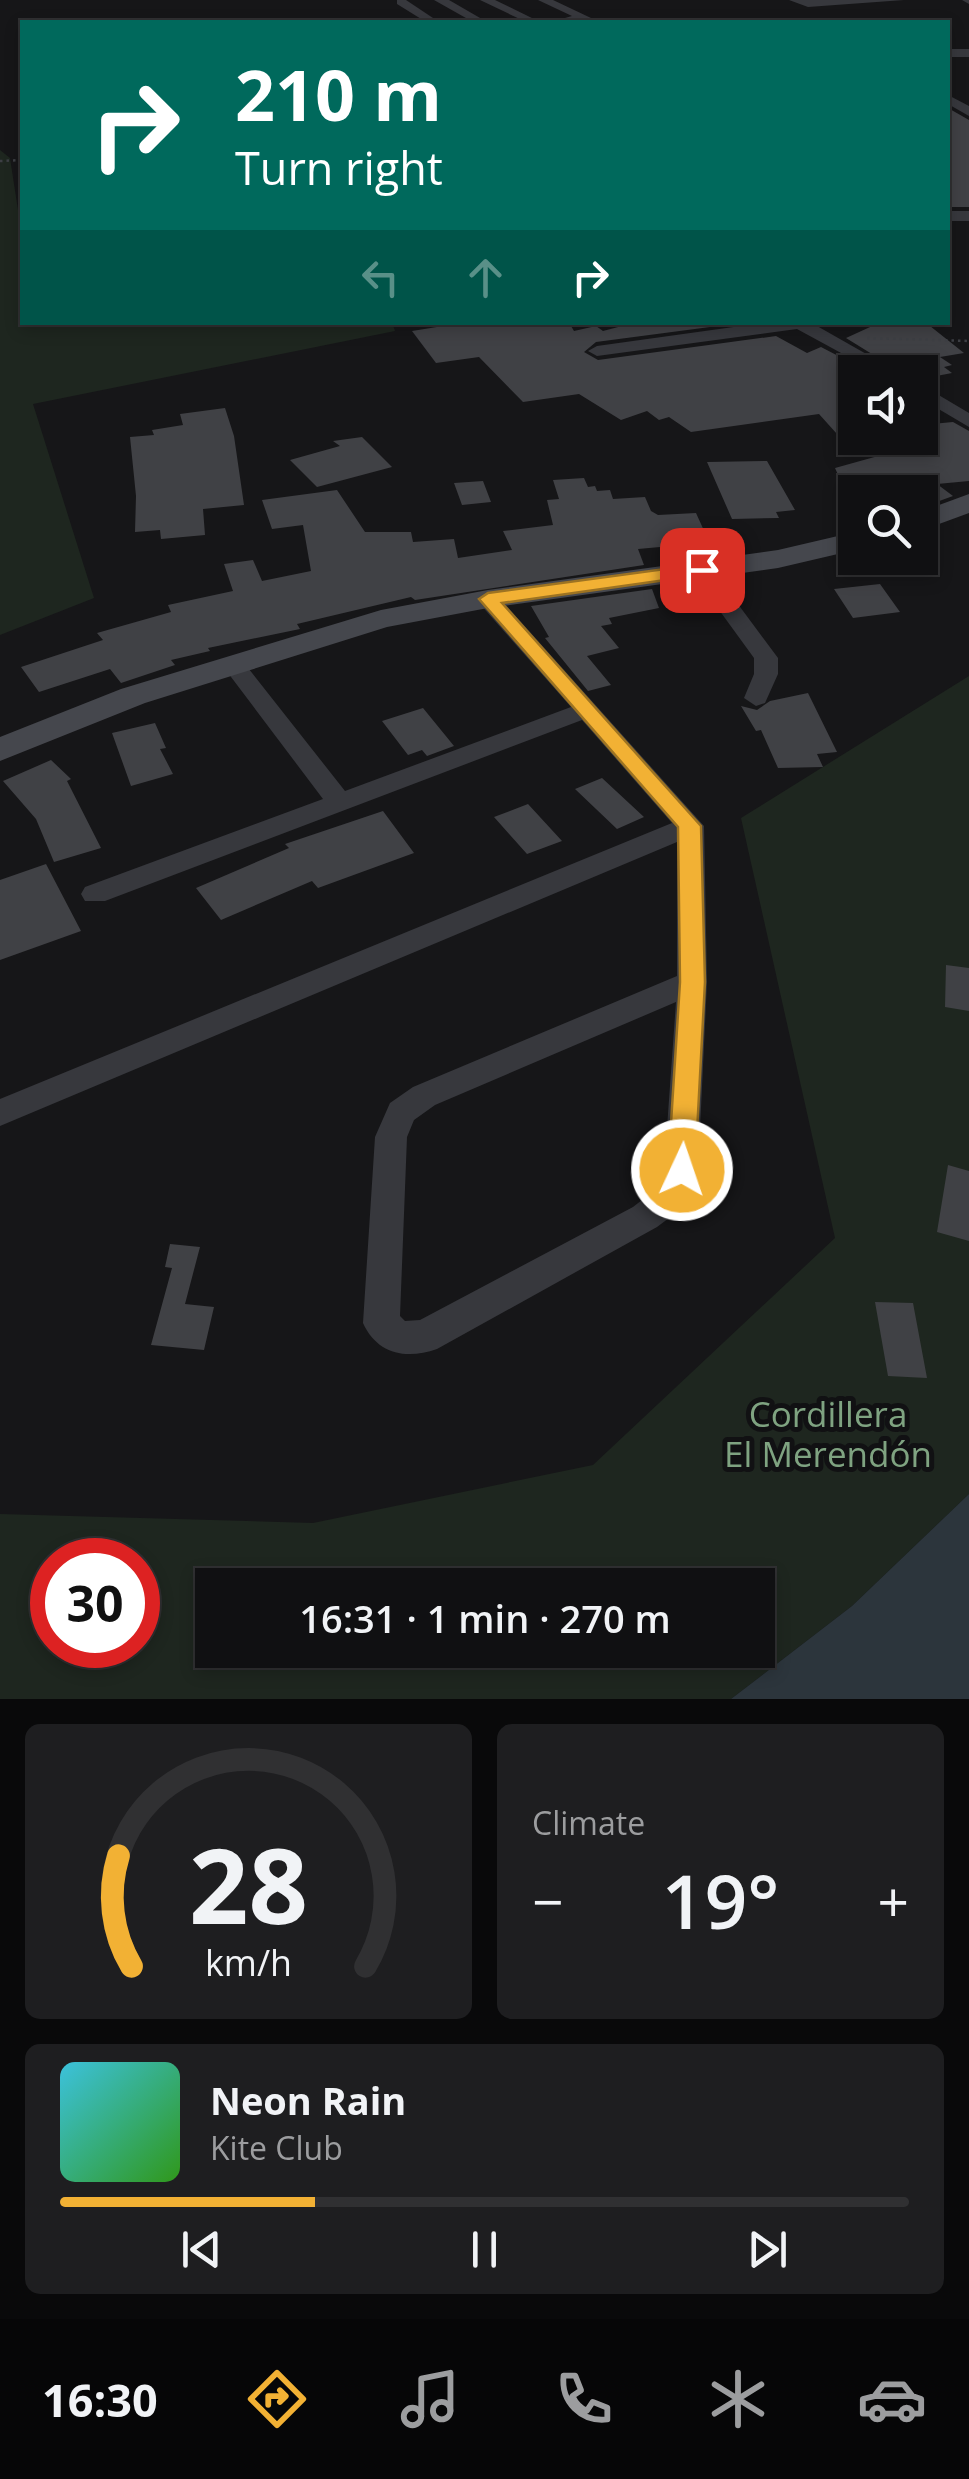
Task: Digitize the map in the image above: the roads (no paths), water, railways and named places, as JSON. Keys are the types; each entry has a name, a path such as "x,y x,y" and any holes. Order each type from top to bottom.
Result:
{"street":[{"path":"403,0 431,20"},
{"path":"440,0 477,20"},
{"path":"486,0 530,20"},
{"path":"544,0 591,20"},
{"path":"795,0 808,4 898,0"},
{"path":"597,351 783,325"},
{"path":"801,325 857,355"},
{"path":"938,401 969,421"},
{"path":"938,515 969,502"},
{"path":"0,750 133,696 381,619 488,599 778,560 838,545"},
{"path":"702,570 766,658 766,674 756,698"},
{"path":"488,599 690,826 692,982 682,1170 669,1198 645,1217 424,1337 398,1338 380,1323 391,1137 401,1112 424,1096 692,982"},
{"path":"233,664 340,802"},
{"path":"95,894 586,710"},
{"path":"0,1113 690,826"}],"park label":[{"name":"Cordillera El Merendón","path":"828,1435"}]}
